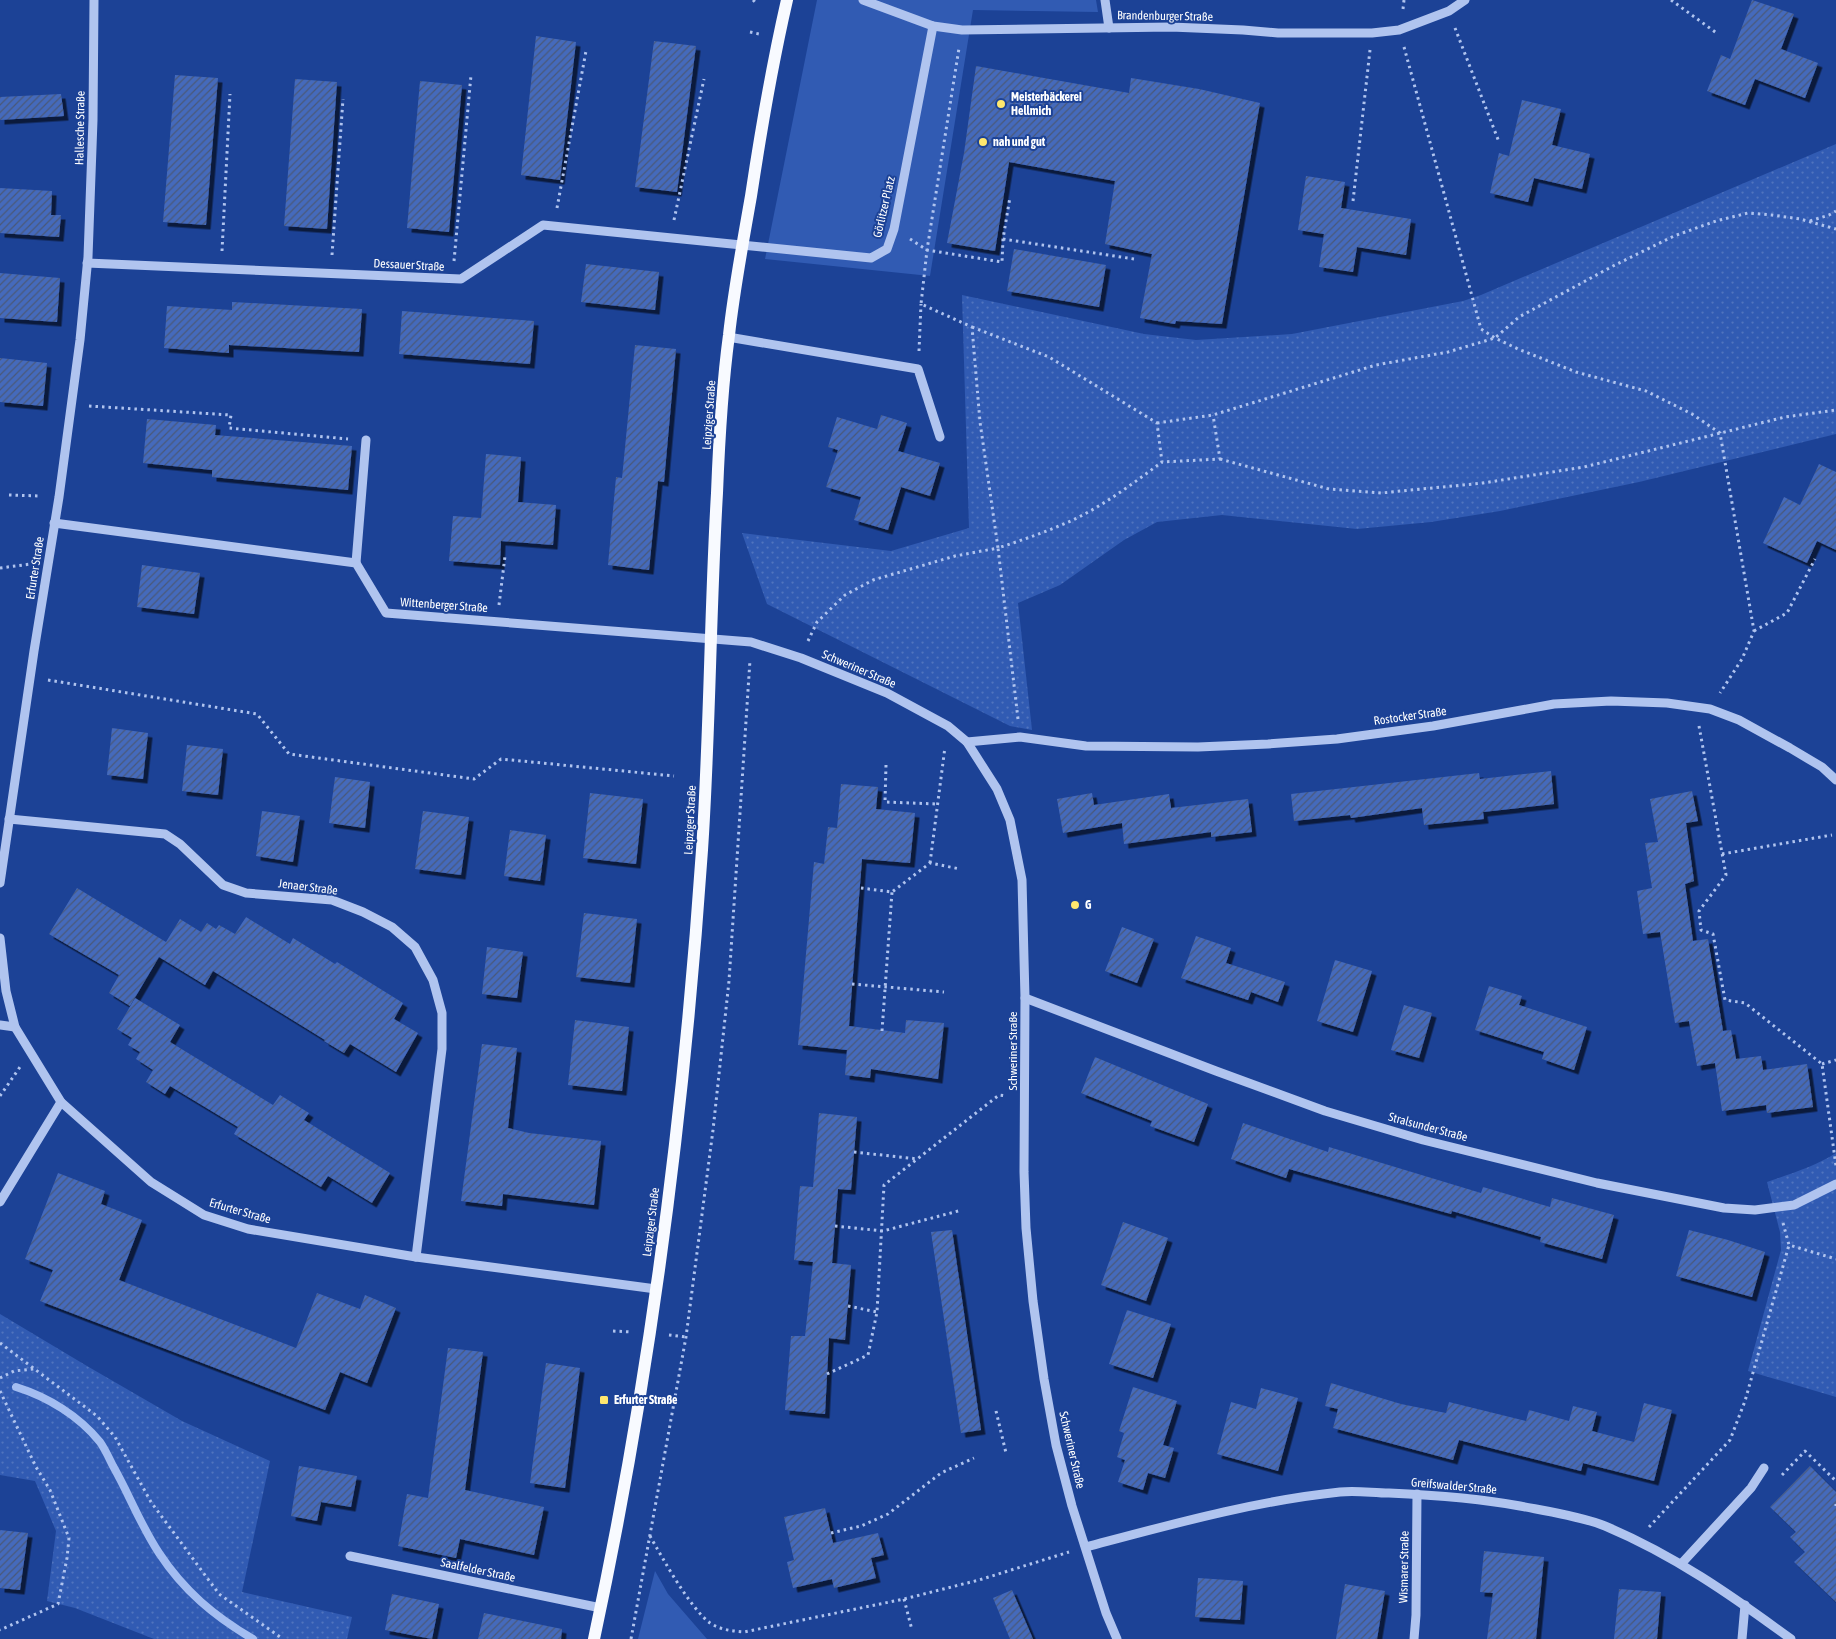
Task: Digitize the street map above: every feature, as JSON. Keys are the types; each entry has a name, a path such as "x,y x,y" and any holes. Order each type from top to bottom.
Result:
{"main road":[{"name":"Leipziger Straße","path":"594,1639 639,1402 678,1121 702,847 712,638 716,493 728,337 768,83 787,0"}],"street":[{"name":"Hallesche Straße","path":"88,260 93,120 94,0"},
{"name":"Brandenburger Straße","path":"863,0 933,26 962,30 1171,27 1278,33 1372,33 1399,30 1449,12 1465,0"},
{"path":"1105,0 1110,28"},
{"name":"Görlitzer Platz","path":"743,246 871,258 887,249 894,229 933,26"},
{"name":"Dessauer Straße","path":"88,260 221,269 452,280 461,279 543,225 743,246"},
{"name":"Erfurter Straße","path":"0,883 59,497 80,340 88,260"},
{"path":"728,337 918,369 940,436"},
{"path":"54,523 356,563 366,440"},
{"name":"Wittenberger Straße","path":"356,563 386,613 712,638"},
{"name":"Schweriner Straße","path":"712,638 751,642 801,658 886,693 948,726 967,742 997,789 1010,820 1022,880 1026,1098 1025,1219 1033,1301 1056,1445 1072,1506 1106,1613 1117,1639"},
{"name":"Rostocker Straße","path":"967,742 1020,737 1086,746 1198,747 1268,744 1337,738 1433,726 1554,704 1611,701 1667,703 1710,709 1738,720 1822,767 1836,780"},
{"name":"Jenaer Straße","path":"9,819 165,834 180,844 223,885 246,893 332,900 363,912 392,927 415,947 433,980 442,1013 442,1049 416,1258"},
{"name":"Erfurter Straße","path":"0,938 6,990 15,1027 61,1102 150,1182 204,1215 248,1228 416,1258 656,1289"},
{"name":"Stralsunder Straße","path":"1025,998 1325,1111 1423,1140 1597,1183 1724,1208 1755,1210 1794,1205 1836,1184"},
{"path":"0,1025 15,1027"},
{"path":"0,1202 61,1102"},
{"path":"1682,1563 1751,1488 1764,1468"},
{"name":"Greifswalder Straße","path":"1086,1547 1187,1520 1271,1502 1342,1492 1417,1494 1495,1501 1603,1525 1636,1540 1682,1563 1745,1605 1791,1639"},
{"name":"Wismarer Straße","path":"1414,1639 1416,1615 1417,1494"},
{"name":"Saalfelder Straße","path":"350,1556 601,1608"},
{"path":"1742,1639 1745,1605"}],"path":[{"path":"1671,0 1718,34"},
{"path":"1449,12 1499,142"},
{"path":"1399,30 1481,329 1495,338 1576,372 1646,391 1692,414 1720,433 1754,631 1742,659 1710,709"},
{"path":"1352,201 1372,33"},
{"path":"554,225 586,51"},
{"path":"452,280 470,74"},
{"path":"670,238 704,79"},
{"path":"221,269 230,94"},
{"path":"331,274 343,99"},
{"path":"927,250 1002,262 1003,239 1010,197"},
{"path":"1809,221 1836,211"},
{"path":"972,327 1049,357 1157,423 1213,414 1376,364 1448,352 1495,338 1519,317 1674,236 1716,221 1748,213 1809,221 1836,229"},
{"path":"1003,239 1134,259"},
{"path":"918,369 920,304"},
{"path":"70,405 231,415 230,428 366,440"},
{"path":"1020,737 998,548 1040,534 1079,517 1128,487 1162,462 1220,459 1329,488 1381,493 1483,483 1584,467 1786,418 1836,410"},
{"path":"1213,414 1220,459"},
{"path":"1157,423 1162,462"},
{"path":"9,495 59,497"},
{"path":"498,621 505,556"},
{"path":"1754,631 1787,613 1815,560"},
{"path":"0,568 49,561"},
{"path":"631,1639 686,1336 713,1130 729,981 751,642"},
{"path":"30,677 257,714 289,754 474,779 501,758 674,776"},
{"path":"1695,707 1726,875 1699,911 1701,930 1713,934 1725,1000 1745,1003 1822,1064 1836,1169"},
{"path":"860,888 892,892 930,863 936,804 948,726"},
{"path":"886,765 885,802 936,804"},
{"path":"1722,854 1832,835"},
{"path":"930,863 960,869"},
{"path":"882,1031 892,892"},
{"path":"852,984 944,992"},
{"path":"0,1096 30,1052"},
{"path":"1822,1064 1836,1060"},
{"path":"827,1374 868,1355 877,1312 883,1231 884,1185 999,1095 1026,1098"},
{"path":"854,1152 918,1159"},
{"path":"1636,1540 1730,1440 1746,1402 1789,1245 1778,1207"},
{"path":"835,1226 883,1231 962,1210"},
{"path":"1789,1245 1836,1259"},
{"path":"848,1306 877,1312"},
{"path":"0,1343 97,1416 115,1436 151,1502 219,1594 283,1639"},
{"path":"0,1378 14,1371 35,1369"},
{"path":"0,1391 36,1468 50,1490 69,1538 58,1604 0,1630"},
{"path":"996,1411 1006,1453"},
{"path":"1778,1479 1805,1451 1836,1481"},
{"path":"831,1533 861,1526 888,1514 941,1473 974,1458"},
{"path":"650,1536 699,1614 712,1624 725,1630 744,1632 904,1599 979,1580 1086,1547"},
{"path":"904,1599 912,1630"}],"shaded area":[{"path":"817,0 1096,0 1098,12 973,10 930,276 765,259"},
{"path":"1836,144 1836,434 1639,482 1500,511 1431,522 1357,529 1222,515 1157,522 1124,540 1060,585 1018,603 1032,730 1010,726 767,604 742,533 891,551 969,528 962,295 1144,334 1196,340 1292,334 1463,301 1481,295"},
{"path":"1836,1153 1836,1397 1748,1371 1781,1250 1780,1232 1767,1182 1811,1166"},
{"path":"0,1314 182,1421 270,1461 242,1592 352,1617 347,1639 154,1639 75,1608 47,1601 56,1531 35,1481 0,1475"},
{"path":"655,1571 668,1594 707,1639 638,1639"}],"building":[{"path":"1752,0 1794,14 1781,49 1818,63 1805,98 1755,79 1745,105 1707,91 1721,55 1730,59"},
{"path":"536,36 576,42 560,180 521,175"},
{"path":"654,41 696,46 677,192 635,187"},
{"path":"976,66 1129,93 1131,78 1199,89 1260,103 1222,324 1176,321 1175,324 1140,318 1152,254 1105,244 1115,181 1009,162 995,251 947,243 964,153"},
{"path":"175,75 218,78 206,225 163,222"},
{"path":"295,79 337,82 327,229 284,226"},
{"path":"420,81 462,85 449,232 407,228"},
{"path":"61,94 64,116 0,120 0,97"},
{"path":"1522,100 1561,109 1552,145 1590,154 1582,189 1534,178 1528,202 1490,193 1499,153 1509,156"},
{"path":"1306,176 1345,182 1341,208 1411,219 1406,255 1357,247 1353,272 1319,267 1324,234 1298,230"},
{"path":"0,188 52,191 51,215 61,215 59,237 0,233"},
{"path":"1014,249 1106,265 1099,307 1007,291"},
{"path":"586,264 659,272 655,310 581,302"},
{"path":"0,273 60,278 57,322 0,318"},
{"path":"232,302 362,309 359,352 229,345 229,353 164,348 167,306 232,310"},
{"path":"402,311 534,321 530,364 399,354"},
{"path":"635,345 676,349 664,482 658,481 649,570 608,565 616,477 622,478"},
{"path":"0,358 47,363 43,406 0,402"},
{"path":"881,415 907,423 898,451 940,463 930,496 901,487 888,530 854,520 861,497 826,487 838,450 828,447 837,417 877,429"},
{"path":"147,419 216,425 215,435 352,446 348,490 212,477 212,470 143,463"},
{"path":"486,454 521,457 518,502 556,505 553,545 501,541 500,565 449,561 453,516 481,518"},
{"path":"1819,464 1836,472 1836,550 1817,541 1807,563 1763,543 1784,497 1800,505"},
{"path":"142,565 200,573 194,614 137,607"},
{"path":"112,728 148,733 143,779 107,775"},
{"path":"187,745 223,749 218,795 182,791"},
{"path":"1551,771 1554,804 1483,812 1484,819 1424,825 1422,808 1351,818 1350,815 1294,821 1291,794 1479,773 1480,779"},
{"path":"335,777 370,782 365,828 329,823"},
{"path":"841,784 878,787 876,809 915,813 910,863 862,859 849,1026 905,1033 906,1020 944,1023 938,1079 871,1069 870,1078 845,1075 847,1050 798,1045 814,862 824,864 828,827 837,828"},
{"path":"1692,791 1698,821 1686,823 1694,881 1685,884 1693,941 1708,939 1723,1031 1731,1030 1736,1059 1761,1056 1763,1070 1807,1064 1813,1107 1767,1113 1766,1105 1722,1111 1715,1063 1697,1066 1689,1021 1675,1023 1660,932 1643,934 1637,891 1652,888 1645,843 1658,842 1650,799"},
{"path":"590,793 643,799 636,864 583,858"},
{"path":"1092,793 1094,805 1169,794 1171,808 1248,799 1252,832 1211,837 1211,832 1124,844 1122,823 1063,833 1057,799"},
{"path":"262,811 300,816 293,862 256,856"},
{"path":"423,811 469,817 461,875 415,869"},
{"path":"510,830 546,835 540,881 504,876"},
{"path":"77,888 166,942 180,919 201,932 207,923 216,929 219,925 235,934 246,917 290,944 293,938 335,964 337,962 403,1003 394,1019 418,1033 396,1072 350,1044 344,1053 213,971 205,985 159,957 130,1006 109,993 119,975 49,934"},
{"path":"584,913 637,919 630,983 576,977"},
{"path":"1122,927 1154,939 1137,983 1105,971"},
{"path":"1196,936 1231,948 1226,963 1285,982 1278,1002 1251,992 1248,1000 1181,978"},
{"path":"487,947 523,952 517,998 482,994"},
{"path":"1335,960 1372,971 1353,1032 1317,1021"},
{"path":"1489,986 1522,996 1519,1005 1587,1027 1574,1070 1542,1059 1544,1052 1475,1030"},
{"path":"135,998 180,1025 170,1042 273,1105 280,1095 309,1113 304,1120 390,1173 372,1203 328,1176 321,1187 234,1134 238,1127 170,1086 165,1094 146,1082 153,1070 136,1059 140,1052 128,1045 132,1038 117,1029"},
{"path":"1404,1005 1432,1013 1419,1058 1391,1050"},
{"path":"575,1020 629,1027 622,1091 568,1085"},
{"path":"482,1044 517,1048 508,1128 529,1133 601,1141 594,1205 503,1194 502,1206 461,1201"},
{"path":"1095,1057 1208,1104 1194,1142 1150,1126 1152,1121 1081,1093"},
{"path":"819,1113 857,1117 851,1190 838,1189 832,1263 851,1265 845,1340 829,1338 825,1414 785,1410 791,1336 805,1336 813,1262 794,1260 800,1186 813,1187"},
{"path":"1243,1123 1328,1152 1329,1147 1481,1193 1483,1187 1550,1207 1552,1198 1614,1215 1602,1259 1540,1242 1541,1237 1452,1211 1451,1214 1289,1169 1286,1178 1231,1159"},
{"path":"58,1173 105,1191 101,1204 142,1220 119,1280 296,1348 317,1293 360,1309 365,1295 396,1308 367,1383 340,1372 325,1410 40,1301 53,1270 25,1259"},
{"path":"1123,1222 1168,1238 1146,1301 1101,1285"},
{"path":"952,1230 981,1430 961,1433 931,1232"},
{"path":"1689,1230 1765,1252 1752,1297 1676,1276"},
{"path":"1127,1310 1171,1324 1153,1378 1109,1364"},
{"path":"448,1348 483,1352 465,1490 544,1507 534,1555 460,1539 456,1558 398,1546 407,1494 428,1498"},
{"path":"546,1363 580,1368 565,1488 530,1483"},
{"path":"1331,1383 1401,1404 1446,1413 1449,1402 1526,1421 1529,1410 1569,1421 1573,1406 1597,1412 1592,1431 1634,1442 1644,1403 1672,1410 1654,1481 1583,1463 1581,1471 1459,1440 1453,1460 1333,1428 1338,1409 1325,1406"},
{"path":"1133,1387 1177,1401 1163,1445 1174,1448 1165,1478 1148,1473 1143,1490 1118,1482 1125,1460 1117,1457 1124,1433 1119,1431"},
{"path":"1261,1388 1298,1398 1278,1471 1217,1454 1231,1402 1256,1409"},
{"path":"299,1466 357,1476 351,1507 321,1502 317,1521 291,1516"},
{"path":"1810,1466 1836,1492 1836,1602 1794,1562 1805,1552 1790,1537 1796,1532 1770,1507"},
{"path":"825,1508 833,1543 878,1533 884,1555 871,1558 876,1578 834,1588 832,1579 793,1588 787,1562 794,1560 784,1517"},
{"path":"0,1530 28,1533 20,1590 0,1588"},
{"path":"1484,1551 1544,1557 1536,1639 1487,1639 1493,1593 1480,1592"},
{"path":"1198,1578 1243,1581 1240,1620 1195,1617"},
{"path":"1345,1584 1385,1591 1377,1639 1336,1639"},
{"path":"1619,1589 1661,1592 1657,1639 1614,1639"},
{"path":"1012,1590 1033,1639 1010,1639 993,1598"},
{"path":"392,1594 439,1604 432,1639 385,1630"},
{"path":"484,1613 562,1629 561,1639 478,1639"}],"waterway":[{"path":"16,1387 40,1396 62,1408 92,1433 104,1448 146,1532 169,1567 201,1602 225,1621 253,1639"}],"place":[{"name":"Meisterbäckerei Hellmich","path":"1001,104"},
{"name":"nah und gut","path":"983,142"},
{"name":"G","path":"1075,905"},
{"name":"Erfurter Straße","path":"604,1400"}]}
